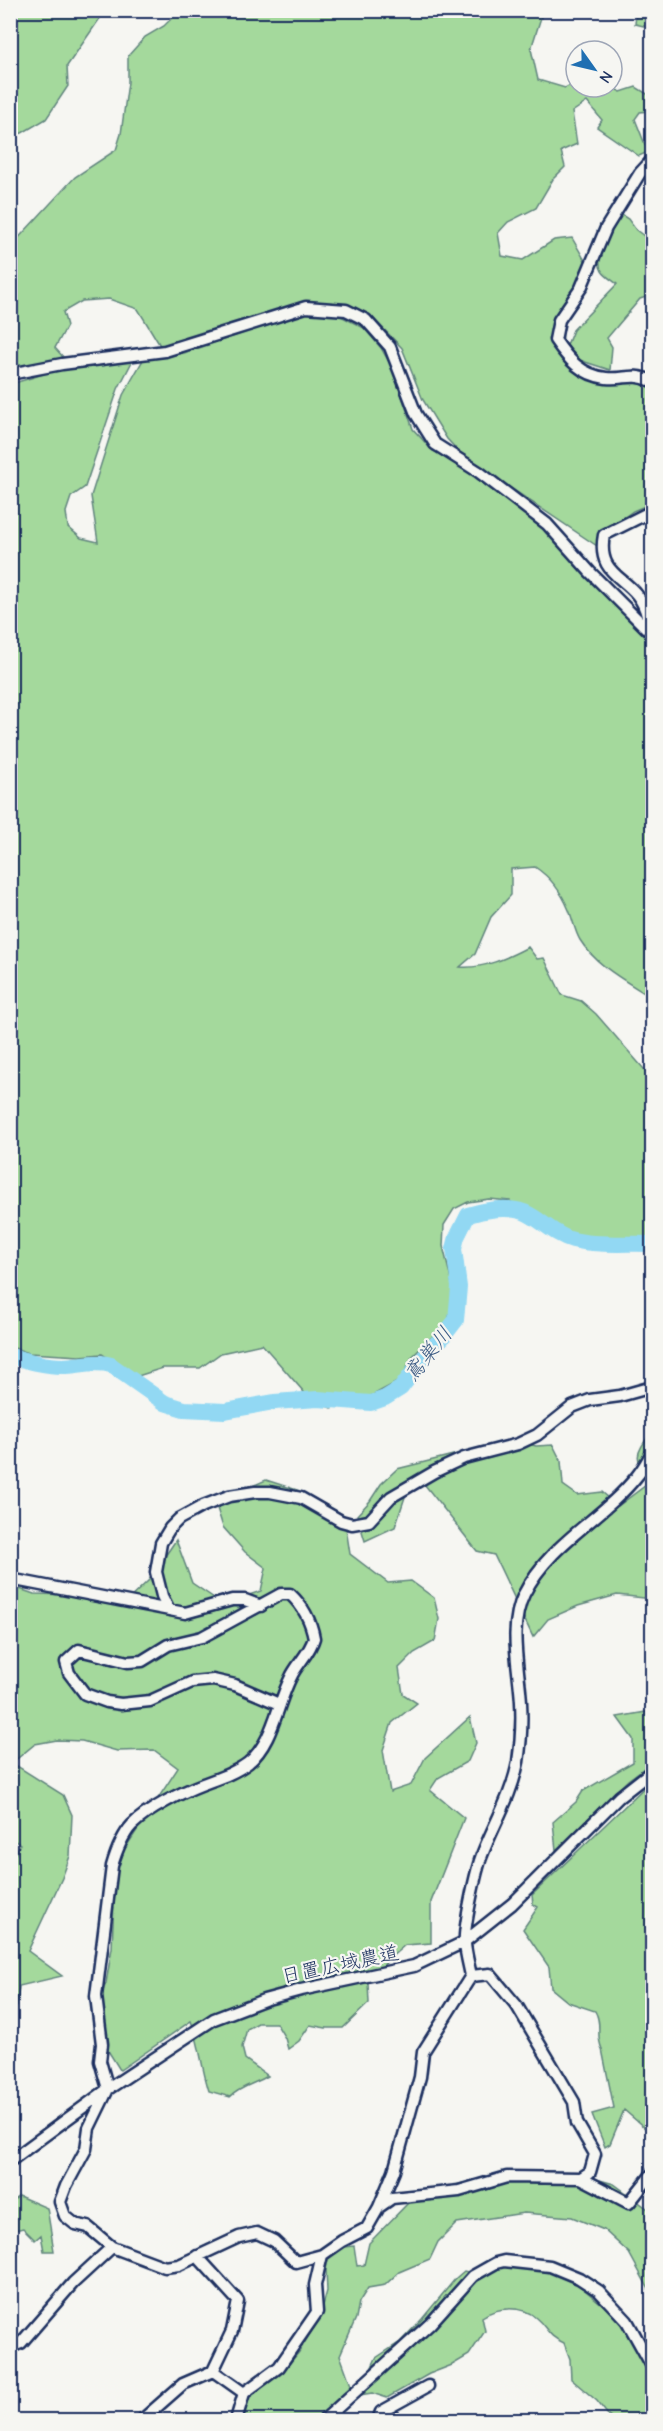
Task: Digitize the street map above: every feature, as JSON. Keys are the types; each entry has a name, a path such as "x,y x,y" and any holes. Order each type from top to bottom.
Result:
{"street":[{"path":"652,160 640,173 606,228 581,288 559,320 555,340 570,362 583,371 606,378 640,376 652,381"},
{"path":"10,374 165,351 306,307 346,310 366,320 390,347 416,414 435,444 479,472 547,524 645,616 652,634"},
{"path":"652,510 604,535 601,552 613,575 626,582 644,603 652,644"},
{"path":"169,1610 162,1596 156,1572 161,1543 179,1519 203,1506 229,1496 270,1492 302,1498 341,1521 352,1524 369,1521 391,1497 434,1472 464,1458 528,1440 553,1424 572,1407 590,1400 620,1396 652,1387"},
{"path":"279,1704 235,1685 213,1680 192,1682 150,1701 121,1704 106,1702 85,1694 69,1673 66,1662 79,1650 128,1662 142,1661 168,1645 202,1637 281,1594 290,1594 299,1602 314,1638 291,1675 269,1734 259,1752 248,1763 228,1775 195,1787 131,1826 118,1848 112,1866 96,1996 102,2044 100,2061 108,2090 89,2128 86,2149 60,2202 65,2216 75,2224 88,2227 112,2247 165,2267 179,2265 239,2237 257,2233 274,2241 296,2262 322,2255 367,2228 379,2208 404,2138 420,2077 423,2052 471,1976 464,1942 482,1857 505,1806 518,1762 521,1706 516,1641 518,1617 524,1595 539,1571 564,1542 631,1483 652,1453"},
{"path":"10,1579 185,1613 232,1600 244,1600 261,1606"},
{"name":"日置広域農道","path":"10,2161 199,2028 241,2008 301,1990 414,1966 464,1942 499,1916 619,1797 652,1771"},
{"path":"471,1976 490,1974 517,2006 574,2102 577,2123 595,2154 590,2172 581,2178"},
{"path":"379,2208 392,2199 459,2191 507,2177 581,2178 628,2203 652,2174"},
{"path":"10,2347 21,2343 73,2283 112,2247"},
{"path":"236,2421 244,2393 279,2367 317,2313 315,2285 322,2255"},
{"path":"142,2421 183,2384 213,2371 232,2331 238,2301 197,2256"},
{"path":"324,2421 430,2324 473,2277 496,2263 504,2261 550,2265 566,2271 598,2291 627,2320 652,2366"},
{"path":"213,2371 244,2393"},
{"path":"378,2421 381,2412 428,2386"}],"green space":[{"path":"10,11 105,11 67,66 68,86 46,119 22,133 11,136"},
{"path":"179,11 543,11 531,49 538,80 564,88 564,99 624,99 624,91 636,87 652,97 652,113 640,112 635,119 648,152 639,156 597,127 602,120 587,102 572,112 577,144 561,151 565,167 553,179 536,208 508,222 498,233 502,256 523,260 554,240 572,238 587,264 562,327 564,361 584,373 595,376 652,383 652,503 633,511 610,528 609,554 463,456 447,439 423,400 402,348 370,315 344,305 305,302 161,347 138,309 109,299 82,301 63,312 67,326 55,348 65,359 11,369 11,246 75,177 116,150 121,134 128,82 128,56 145,37 164,26"},
{"path":"635,11 652,11 652,28 635,24"},
{"path":"620,214 652,242 652,303 646,297 640,299 607,338 612,347 610,370 576,359 567,345 573,330 617,284 602,271 600,258 605,242"},
{"path":"307,312 337,314 364,328 381,348 393,369 413,429 433,451 449,457 497,485 637,611 652,632 652,998 613,973 595,958 578,937 563,898 551,881 535,867 511,869 511,895 491,917 475,954 460,967 478,966 504,959 528,947 537,959 544,958 562,995 581,1001 596,1014 650,1076 652,1074 652,1238 586,1247 558,1238 532,1222 521,1209 510,1201 489,1199 468,1202 454,1209 444,1225 443,1246 454,1293 448,1321 412,1357 401,1380 373,1395 331,1408 311,1400 262,1344 221,1353 200,1368 163,1368 138,1376 102,1354 80,1356 29,1353 11,1347 11,384 73,365 136,354 118,389 85,487 71,497 66,512 68,527 81,538 98,542 91,496 123,395 143,360 184,353"},
{"path":"652,1431 652,1596 644,1598 617,1595 578,1606 548,1619 533,1637 494,1555 477,1551 425,1485 408,1488 395,1527 365,1541 357,1515 381,1484 397,1469 513,1440 536,1446 553,1445 561,1461 563,1485 577,1495 602,1492 618,1506 650,1482 638,1456"},
{"path":"266,1480 300,1491 344,1515 350,1554 388,1583 411,1581 434,1598 439,1619 435,1641 414,1653 399,1668 403,1694 417,1703 392,1723 383,1750 390,1792 411,1785 425,1758 470,1717 476,1743 468,1761 438,1778 430,1790 464,1818 431,1902 431,1943 405,1945 390,1958 368,1983 369,2003 343,2028 310,2025 299,2041 288,2049 285,2038 276,2023 258,2023 247,2029 242,2047 245,2059 268,2076 230,2097 209,2091 191,2021 120,2070 102,2041 94,2014 106,1983 112,1948 115,1876 124,1850 178,1768 154,1750 117,1751 82,1741 57,1740 35,1744 12,1763 63,1795 72,1815 70,1856 28,1951 62,1976 19,1986 17,2006 11,2020 10,1865 20,1844 10,1838 11,1586 34,1594 77,1595 125,1603 149,1580 176,1540 192,1583 223,1604 261,1591 266,1568 245,1552 223,1527 215,1502"},
{"path":"652,1711 652,1762 628,1780 556,1850 553,1822 576,1802 583,1791 633,1762 633,1739 617,1717"},
{"path":"652,1780 652,2134 624,2110 610,2144 605,2147 592,2114 614,2108 599,2039 597,2016 595,2011 568,2002 551,1988 549,1967 523,1929 538,1907 533,1904 532,1895"},
{"path":"571,2172 614,2184 652,2212 652,2295 629,2253 604,2230 572,2217 524,2213 457,2223 438,2242 430,2259 399,2272 385,2285 368,2288 359,2302 356,2318 340,2355 352,2388 324,2416 300,2420 240,2420 247,2398 254,2390 280,2375 299,2352 320,2317 327,2291 328,2259 336,2248 354,2246 357,2266 364,2265 369,2243 413,2198 434,2190 505,2173"},
{"path":"19,2196 47,2208 54,2251 44,2251 41,2235 35,2240 23,2228 11,2231 11,2202"},
{"path":"499,2267 524,2267 546,2271 575,2282 615,2315 632,2342 652,2358 652,2420 612,2420 597,2401 571,2379 570,2359 564,2343 554,2338 530,2314 516,2309 502,2309 482,2317 485,2331 469,2355 452,2365 429,2374 387,2398 372,2393 359,2395 360,2380 371,2369 376,2358 400,2342 456,2278 464,2271 483,2276"}],"waterway":[{"name":"鳶巣川","path":"10,1356 56,1366 93,1363 111,1365 165,1403 184,1409 225,1411 274,1402 318,1399 371,1403 401,1388 431,1348 456,1320 459,1287 454,1249 468,1215 496,1209 517,1210 573,1240 602,1244 652,1244"}]}
